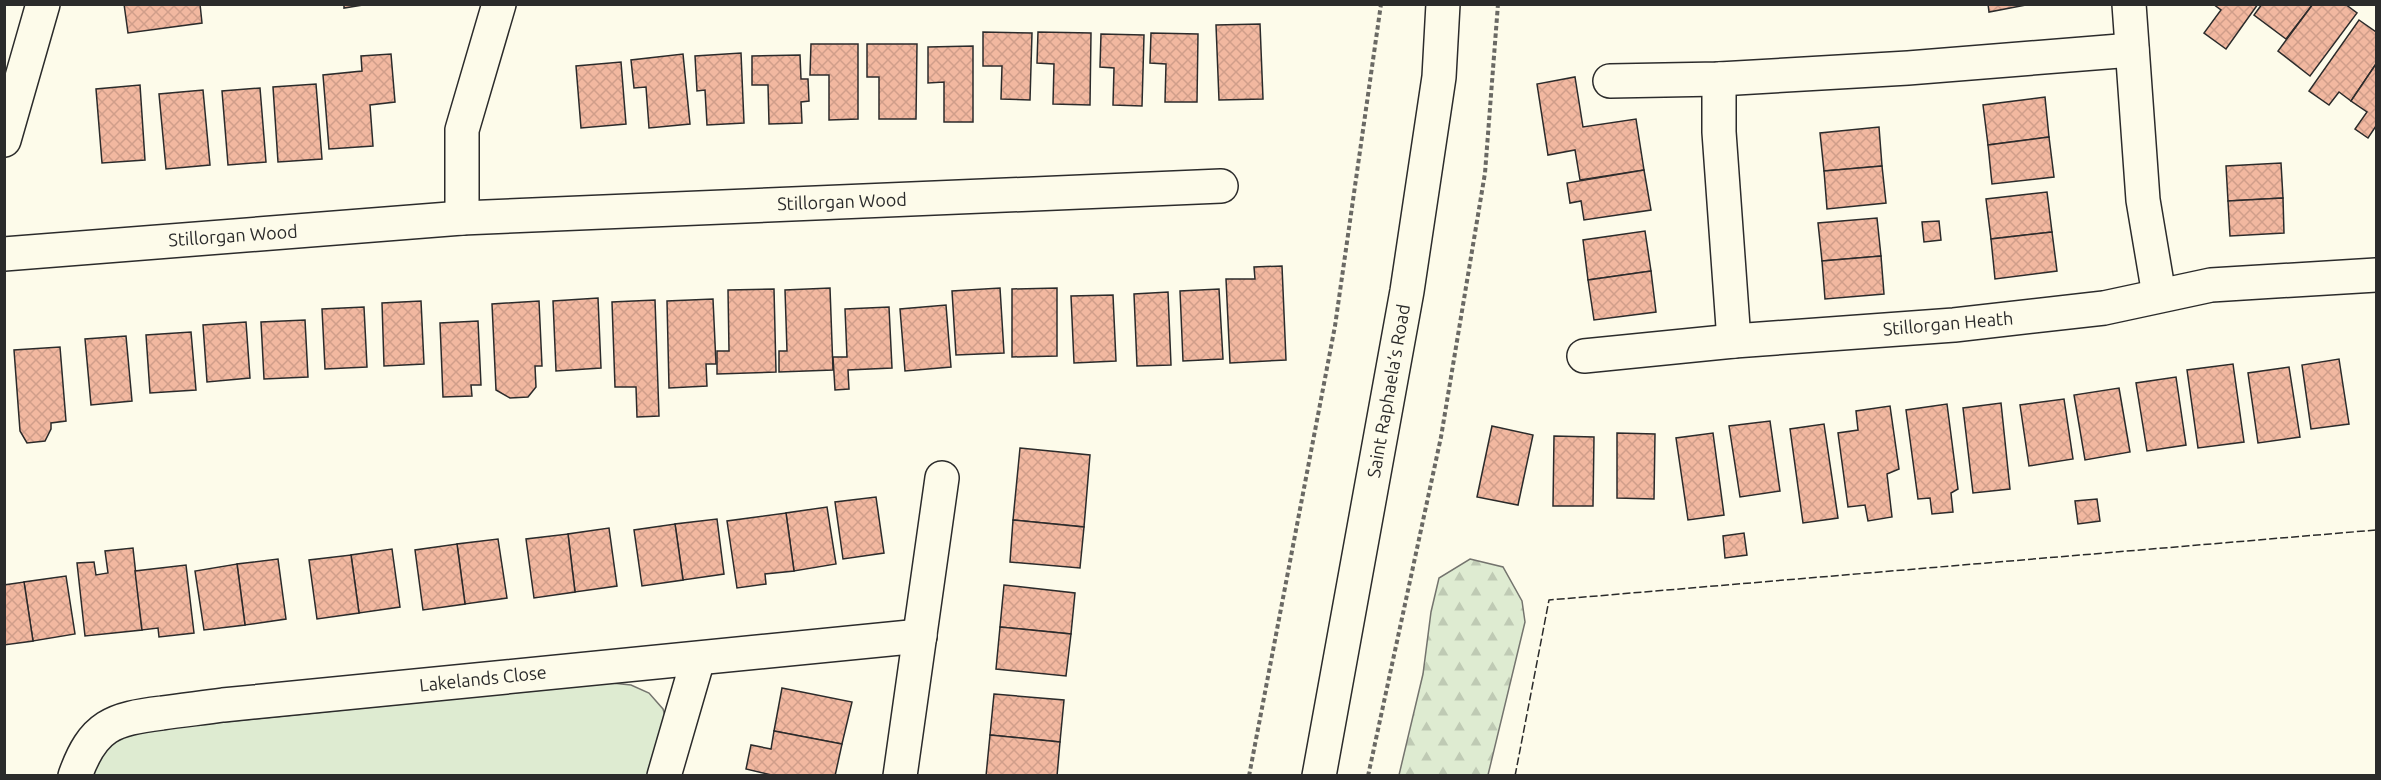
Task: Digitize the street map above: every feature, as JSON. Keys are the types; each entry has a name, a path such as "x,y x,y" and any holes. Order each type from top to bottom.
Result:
{"street":[{"path":"4,140 43,4"},
{"path":"462,218 462,130 499,4"},
{"name":"Saint Raphaela’s Road","path":"1319,776 1407,291 1439,76 1443,4"},
{"path":"2128,4 2143,200 2159,295"},
{"path":"1610,81 1719,79 1908,68 2132,50"},
{"path":"1719,79 1719,132 1734,341"},
{"name":"Stillorgan Wood","path":"4,254 462,218 1221,186"},
{"name":"Stillorgan Heath","path":"1584,356 1734,341 1965,323 2104,308 2211,285 2376,275"},
{"path":"900,776 942,478"},
{"name":"Lakelands Close","path":"75,776 84,752 97,736 109,725 126,717 223,705 920,636"},
{"path":"664,776 699,659"}],"path":[{"path":"1249,776 1335,326 1381,4"},
{"path":"1368,776 1443,426 1485,173 1497,4"}],"green space":[{"path":"1470,559 1503,567 1522,601 1525,622 1488,775 1399,775 1423,674 1431,612 1439,578"},
{"path":"612,683 631,685 649,693 663,709 669,728 656,775 92,776 103,749 134,731"}],"building":[{"path":"124,4 200,4 202,23 128,33"},
{"path":"344,4 369,4 344,8"},
{"path":"1988,4 2031,4 1989,12"},
{"path":"2213,4 2258,4 2226,49 2204,33 2221,10"},
{"path":"2262,4 2313,4 2286,39 2254,15"},
{"path":"2313,4 2345,4 2357,13 2310,76 2278,51"},
{"path":"2359,20 2376,32 2376,64 2351,101 2339,92 2329,105 2309,91"},
{"path":"1260,24 1263,99 1219,100 1216,25"},
{"path":"983,32 1032,33 1030,100 1001,99 1002,66 983,66"},
{"path":"1038,32 1091,33 1090,105 1053,104 1054,64 1037,63"},
{"path":"1151,33 1198,34 1197,102 1165,102 1166,64 1150,63"},
{"path":"1101,34 1144,35 1142,106 1113,105 1114,68 1100,67"},
{"path":"811,44 858,44 858,119 829,120 829,75 810,75"},
{"path":"867,44 917,44 916,119 879,119 879,77 867,77"},
{"path":"973,46 973,122 944,122 944,82 928,83 928,47"},
{"path":"741,53 744,123 707,125 705,90 697,91 695,56"},
{"path":"391,54 395,102 370,105 373,146 329,149 323,75 362,71 361,56"},
{"path":"683,54 690,124 649,128 646,87 634,88 631,60"},
{"path":"800,55 801,79 808,79 809,101 801,102 802,123 769,124 768,85 752,85 752,56"},
{"path":"621,62 626,124 581,128 576,66"},
{"path":"2376,64 2376,126 2368,138 2355,129 2367,112 2351,101"},
{"path":"1575,77 1583,127 1636,119 1644,170 1580,180 1575,150 1548,155 1537,84"},
{"path":"316,84 322,159 278,162 273,87"},
{"path":"140,85 145,160 102,163 96,89"},
{"path":"260,88 266,162 228,165 222,91"},
{"path":"203,90 210,165 166,169 159,94"},
{"path":"2045,97 2049,137 1988,145 1983,105"},
{"path":"1879,127 1882,166 1824,171 1820,133"},
{"path":"2049,137 2054,177 1992,184 1988,145"},
{"path":"2281,163 2283,198 2228,201 2226,166"},
{"path":"1882,166 1886,203 1827,209 1824,171"},
{"path":"1644,170 1651,210 1584,220 1581,201 1570,203 1567,183"},
{"path":"2047,192 2052,232 1991,239 1986,199"},
{"path":"2283,198 2284,233 2230,236 2228,201"},
{"path":"1877,218 1881,256 1822,261 1818,223"},
{"path":"1939,221 1941,240 1924,242 1922,222"},
{"path":"1645,231 1651,271 1588,280 1583,240"},
{"path":"2052,232 2057,271 1995,279 1991,239"},
{"path":"1881,256 1884,294 1825,299 1822,261"},
{"path":"1282,266 1286,360 1230,363 1226,279 1255,279 1254,267"},
{"path":"1651,271 1656,312 1594,320 1588,280"},
{"path":"830,288 833,370 779,372 779,351 787,351 785,290"},
{"path":"1000,288 1004,353 956,355 952,291"},
{"path":"1057,288 1057,356 1012,357 1012,289"},
{"path":"774,289 776,372 717,374 717,351 729,351 728,290"},
{"path":"1219,289 1223,359 1183,361 1180,291"},
{"path":"1168,292 1171,365 1137,366 1134,294"},
{"path":"1113,295 1116,361 1074,363 1071,296"},
{"path":"598,298 601,368 556,371 553,301"},
{"path":"713,299 716,364 706,364 707,386 669,388 667,301"},
{"path":"655,300 659,416 637,417 636,387 615,387 612,302"},
{"path":"421,301 424,364 384,366 382,303"},
{"path":"539,301 542,366 535,366 536,387 528,397 510,398 496,390 492,304"},
{"path":"946,305 951,367 905,371 900,309"},
{"path":"364,307 367,367 325,369 322,309"},
{"path":"889,307 892,368 848,370 849,389 835,390 833,357 847,357 845,309"},
{"path":"305,320 308,377 264,379 261,322"},
{"path":"478,321 481,385 471,385 472,396 443,397 440,323"},
{"path":"246,322 250,378 207,382 203,325"},
{"path":"191,332 196,390 150,393 146,335"},
{"path":"126,336 132,401 91,405 85,339"},
{"path":"60,347 66,421 51,423 51,429 45,441 27,443 20,431 14,350"},
{"path":"2339,359 2349,424 2311,429 2302,365"},
{"path":"2233,364 2244,442 2198,448 2187,370"},
{"path":"2289,367 2300,437 2258,443 2248,373"},
{"path":"2176,377 2186,445 2147,451 2136,383"},
{"path":"2119,388 2130,452 2085,460 2074,395"},
{"path":"2064,399 2073,459 2029,466 2020,405"},
{"path":"2001,403 2010,489 1973,493 1963,408"},
{"path":"1947,404 1958,489 1951,493 1953,512 1932,514 1930,498 1918,499 1906,410"},
{"path":"1890,406 1899,469 1887,474 1892,517 1868,521 1865,505 1848,507 1838,433 1858,430 1856,411"},
{"path":"1770,421 1780,491 1740,497 1729,426"},
{"path":"1824,424 1838,518 1803,523 1790,429"},
{"path":"1492,426 1533,435 1518,505 1477,497"},
{"path":"1617,433 1655,434 1654,499 1617,498"},
{"path":"1713,433 1724,515 1688,520 1676,438"},
{"path":"1554,436 1594,437 1593,506 1553,506"},
{"path":"1020,448 1090,455 1084,527 1013,520"},
{"path":"876,497 884,553 843,559 835,502"},
{"path":"2097,499 2100,521 2078,524 2075,501"},
{"path":"827,507 836,564 794,571 786,513"},
{"path":"786,513 794,571 765,574 766,584 737,588 727,521"},
{"path":"717,519 724,574 683,580 675,524"},
{"path":"1013,520 1084,527 1080,568 1010,562"},
{"path":"675,524 683,580 642,586 634,530"},
{"path":"609,528 617,586 575,592 568,534"},
{"path":"1744,533 1747,555 1725,558 1723,536"},
{"path":"568,534 575,592 534,598 526,539"},
{"path":"498,539 507,598 465,604 457,544"},
{"path":"457,544 465,604 423,610 415,550"},
{"path":"133,548 142,630 85,636 77,563 94,562 96,575 108,573 105,551"},
{"path":"392,549 400,607 359,613 351,555"},
{"path":"351,555 359,613 317,619 309,560"},
{"path":"278,559 286,619 245,625 237,564"},
{"path":"237,564 245,625 204,630 195,571"},
{"path":"186,565 194,633 159,637 158,628 142,630 135,571"},
{"path":"66,576 75,634 33,641 24,582"},
{"path":"24,582 33,641 4,645 4,585"},
{"path":"1004,585 1075,593 1071,634 1000,627"},
{"path":"1000,627 1071,634 1066,676 996,669"},
{"path":"782,688 852,702 842,744 774,731"},
{"path":"994,694 1064,700 1060,742 990,735"},
{"path":"774,731 842,744 835,776 776,776 746,769 751,745 771,749"},
{"path":"990,735 1060,742 1057,776 986,776"}],"fence":[{"path":"1515,776 1549,600 2376,530"}]}
